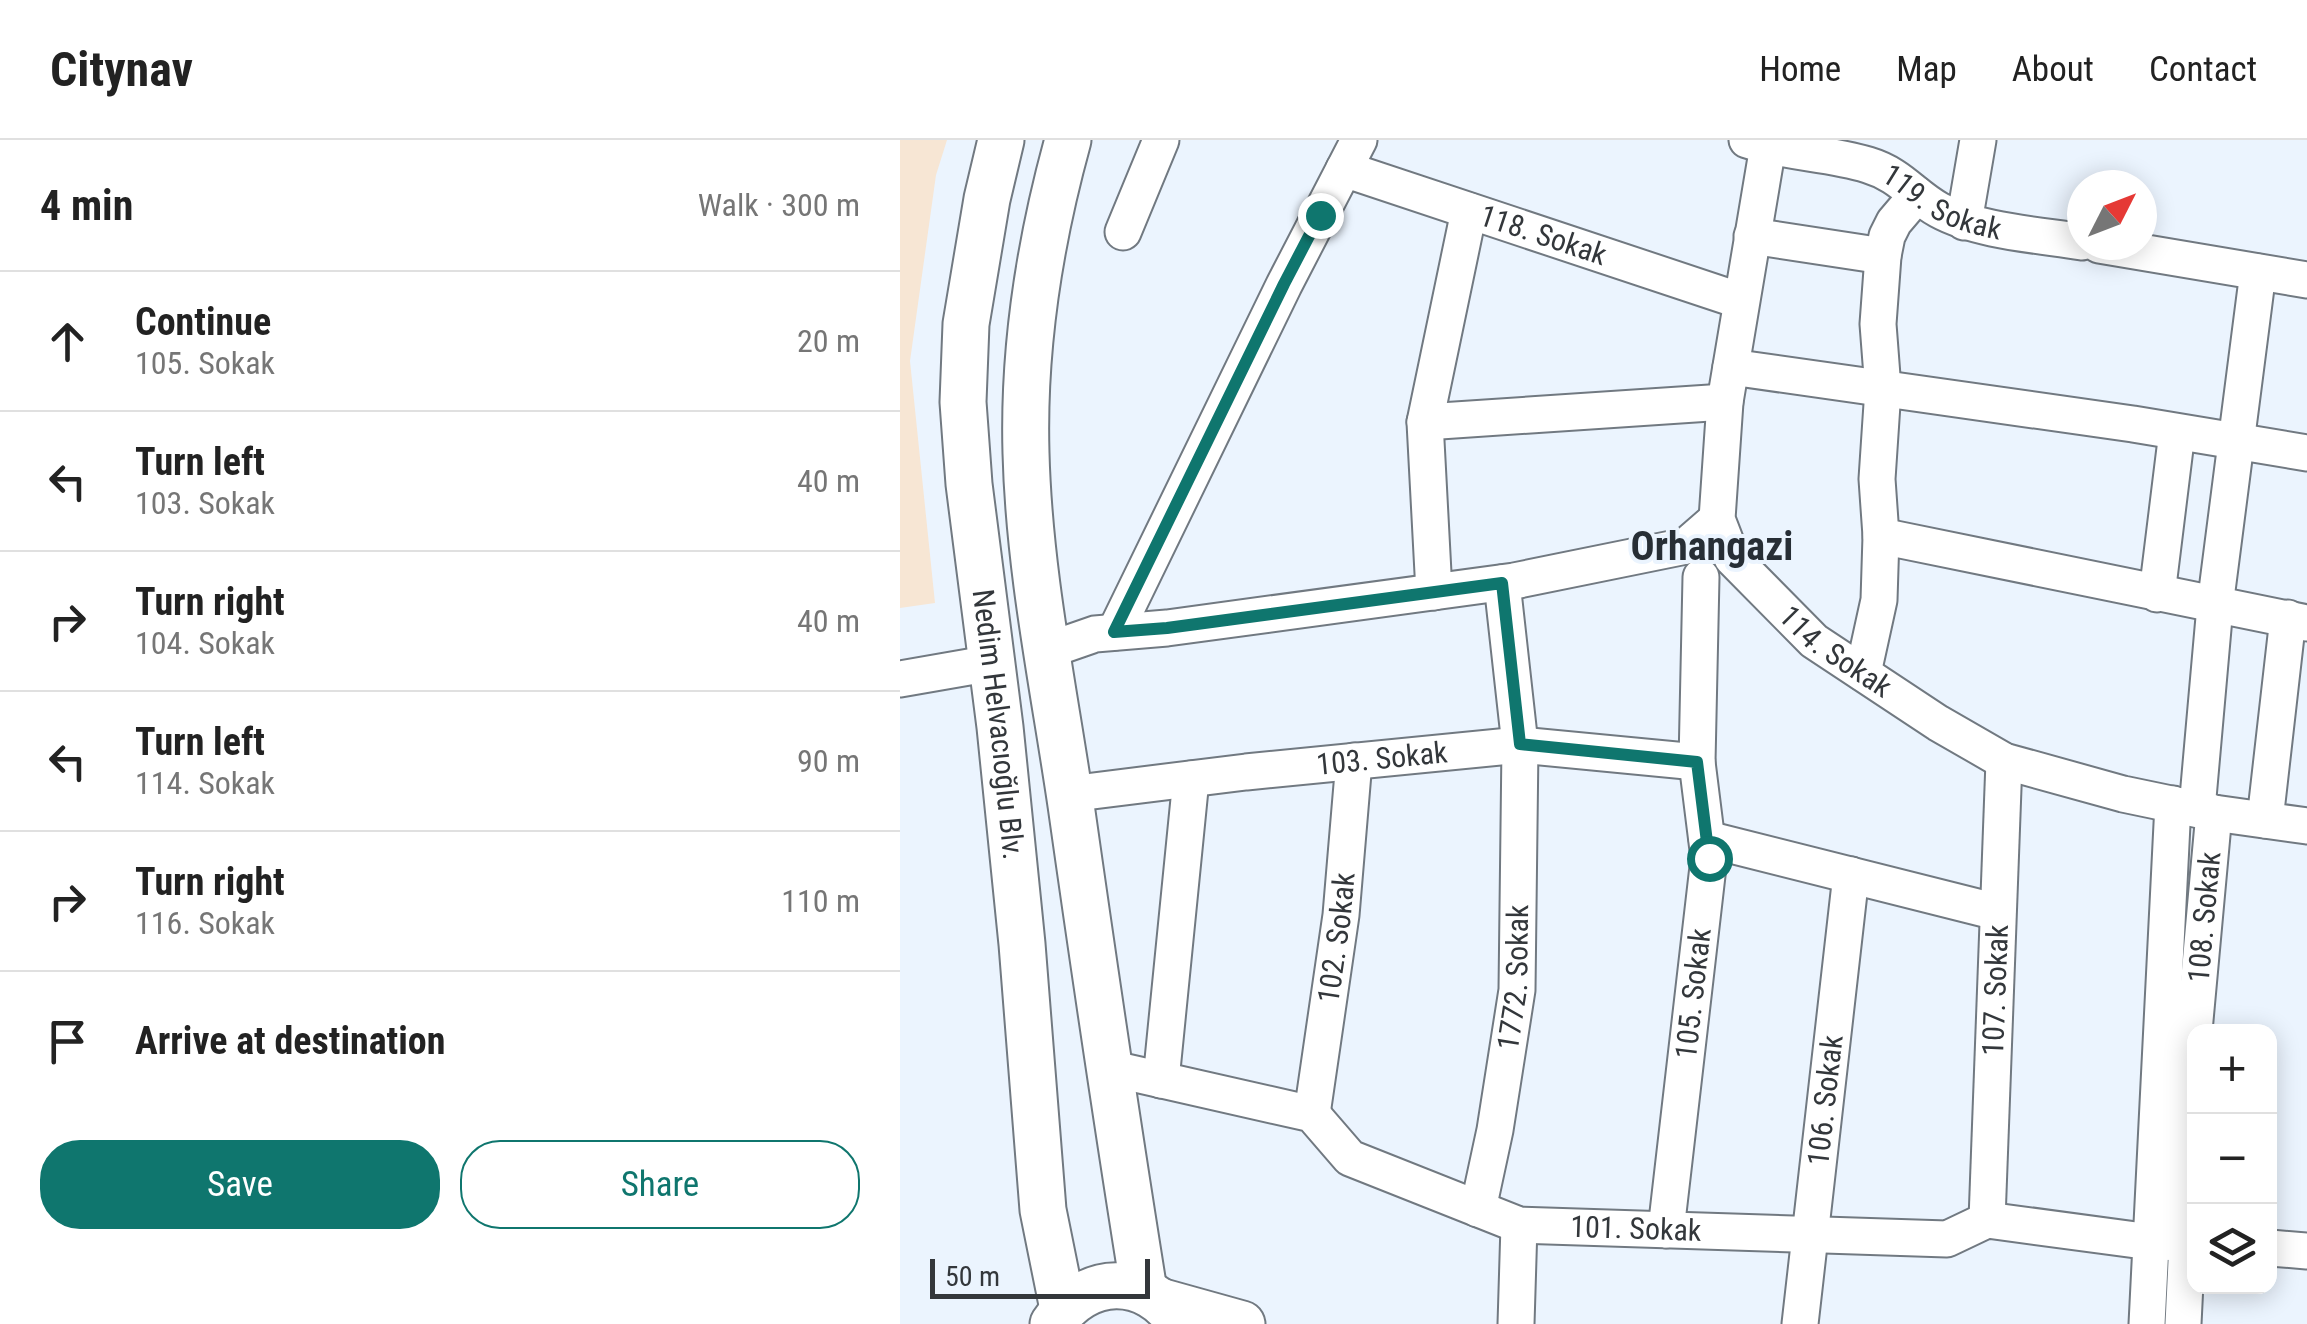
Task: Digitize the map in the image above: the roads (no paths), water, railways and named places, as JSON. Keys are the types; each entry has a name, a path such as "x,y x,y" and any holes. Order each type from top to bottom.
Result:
{"main road":[{"name":"Nedim Helvacıoğlu Blv.","path":"1001,140 966,324 963,402 1022,944 1043,1210 1058,1316"},
{"name":"Nedim Helvacıoğlu Blv.","path":"1068,140 1054,188 1028,356 1026,453 1031,530 1109,1068 1162,1306"},
{"path":"1058,1316 1080,1294 1122,1285 1162,1306 1242,1324"}],"street":[{"path":"1123,232 1162,140"},
{"path":"1964,222 1978,140"},
{"path":"1694,562 1717,520 1725,402 1752,236 1760,142"},
{"name":"119. Sokak","path":"1760,142 1869,165 1900,178 1938,210 1964,222 2067,239"},
{"path":"1114,632 1347,150"},
{"name":"118. Sokak","path":"1347,150 1469,211 1741,300"},
{"path":"1863,673 1879,600 1881,536 1876,479 1883,388 1878,324 1883,256 1894,222 1918,195"},
{"path":"1434,592 1425,422 1469,211"},
{"path":"1752,236 1883,256"},
{"path":"2157,255 2307,280"},
{"path":"2147,1324 2151,1242 2215,606 2258,272"},
{"path":"1731,367 2307,453"},
{"path":"1425,422 1725,402"},
{"path":"2157,594 2177,432"},
{"name":"114. Sokak","path":"1717,520 1732,558 1814,641 1938,723 2004,760 2124,794 2307,826"},
{"path":"1881,536 2298,621 2265,820"},
{"path":"1046,650 1096,634 1732,558"},
{"name":"105. Sokak","path":"1666,1230 1709,858 1697,762 1694,562"},
{"name":"1772. Sokak","path":"1478,1209 1517,990 1520,744 1502,583"},
{"path":"900,679 992,662"},
{"name":"103. Sokak","path":"1070,794 1520,744 1697,762"},
{"name":"107. Sokak","path":"1987,1220 2004,760"},
{"name":"102. Sokak","path":"1312,1114 1341,916 1354,761"},
{"path":"1161,1080 1191,779"},
{"name":"108. Sokak","path":"2187,1207 2182,1162 2195,809"},
{"path":"1707,839 1997,912"},
{"name":"106. Sokak","path":"1800,1324 1852,875"},
{"path":"1109,1068 1312,1114"},
{"name":"101. Sokak","path":"1312,1114 1350,1158 1519,1224 1947,1239 1987,1220"},
{"path":"1987,1220 2151,1242 2187,1243"},
{"path":"1516,1324 1519,1224"},
{"path":"2277,1249 2307,1251"},
{"name":"108. Sokak","path":"2184,1324 2187,1289"}],"district":[{"name":"Orhangazi","path":"1712,546"}]}
